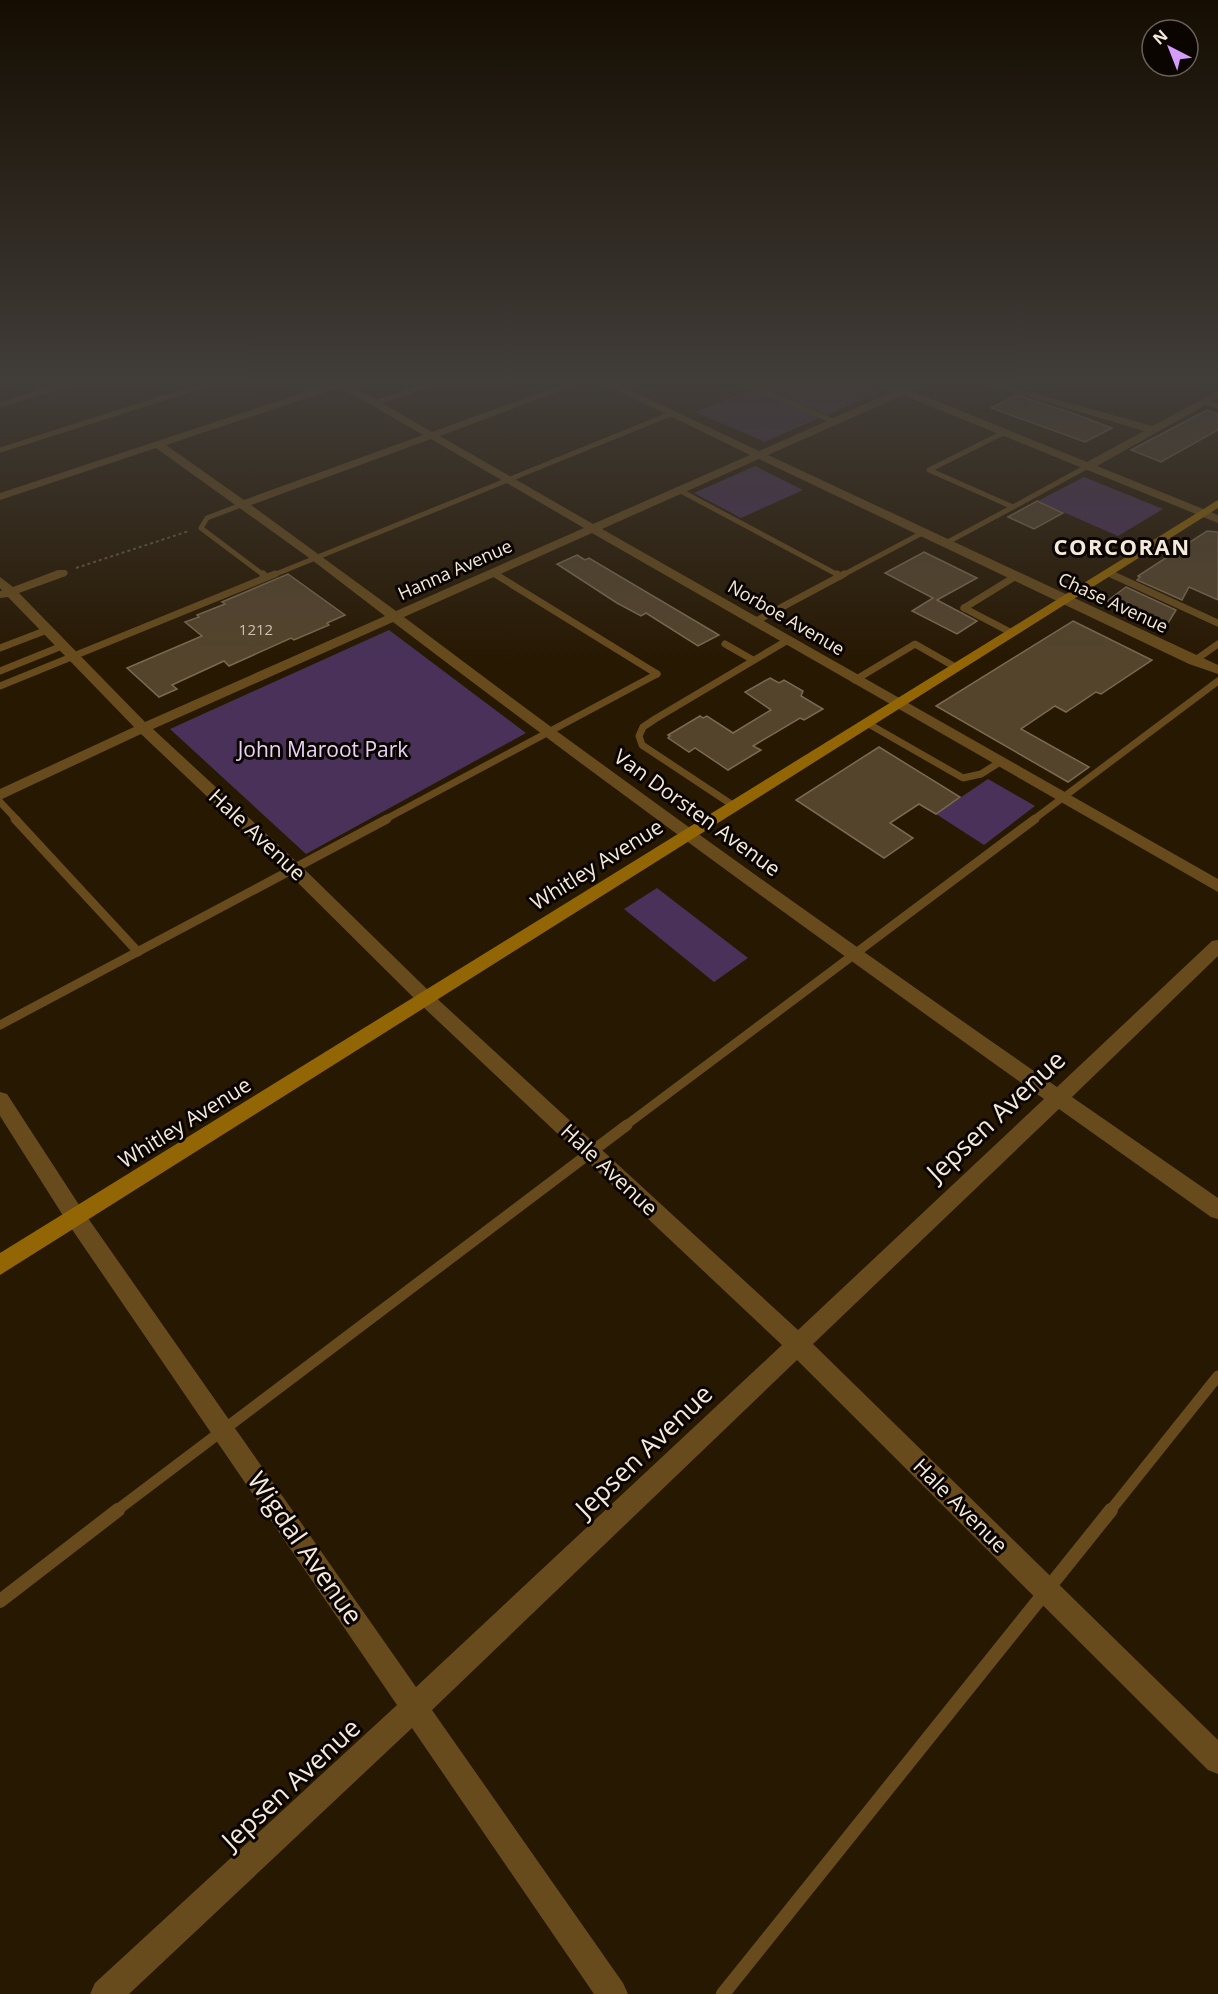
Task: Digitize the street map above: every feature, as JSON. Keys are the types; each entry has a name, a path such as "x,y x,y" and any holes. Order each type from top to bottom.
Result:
{"street":[{"path":"0,497 68,474"},
{"name":"Van Dorsten Avenue","path":"198,474 316,557 548,733 853,954 1218,1210"},
{"path":"241,505 326,474"},
{"name":"Norboe Avenue","path":"495,474 1218,886"},
{"name":"Hanna Avenue","path":"0,795 143,728 715,474"},
{"name":"Chase Avenue","path":"802,474 1194,661 1218,670"},
{"path":"1108,474 1210,516"},
{"name":"Whitley Avenue","path":"0,1265 1108,573 1210,516 1218,503"},
{"path":"4,590 62,573"},
{"name":"Hale Avenue","path":"4,590 47,630 143,728 294,870 426,999 796,1344 1218,1760"},
{"name":"Jepsen Avenue","path":"106,1994 415,1707 1218,946"},
{"name":"Wigdal Avenue","path":"0,1100 76,1218 612,1994"}],"lane":[{"path":"0,671 67,651 266,577 524,474"},
{"path":"938,474 1013,507"},
{"path":"946,543 1073,474"},
{"path":"679,490 840,576"},
{"path":"241,505 207,518 201,528 266,577"},
{"path":"756,621 924,532"},
{"path":"0,1025 294,870 657,674 493,573"},
{"path":"1108,573 1218,623"},
{"path":"1012,633 964,608 1016,576"},
{"path":"0,648 47,630"},
{"path":"734,806 642,745 639,736 644,727 655,718 788,640"},
{"path":"725,644 753,660"},
{"path":"855,680 915,644 957,668"},
{"path":"1194,661 1218,644"},
{"path":"0,686 67,651"},
{"path":"0,1601 222,1429 1218,681"},
{"path":"867,723 963,778 981,774 1000,762"},
{"path":"0,802 138,952"},
{"path":"723,1994 1218,1376"}],"path":[{"path":"62,573 201,528"}],"green space":[{"path":"737,474 771,474 803,490 741,518 694,493"},
{"path":"1084,477 1163,509 1118,536 1038,501"},
{"name":"John Maroot Park","path":"389,630 526,733 306,854 170,729"},
{"path":"988,779 1035,806 984,845 936,814"},
{"path":"657,888 748,958 714,982 624,909"}],"building":[{"path":"1037,501 1063,513 1034,529 1008,517"},
{"path":"1207,531 1218,532 1218,600 1189,587 1182,600 1137,580 1140,577 1138,576"},
{"path":"924,552 977,578 937,600 977,621 957,634 912,611 933,598 885,573"},
{"path":"577,555 585,560 589,558 719,635 698,646 646,613 641,616 617,603 557,564"},
{"path":"288,574 345,615 327,623 329,625 294,640 291,638 229,666 224,661 172,685 177,689 159,697 127,668 202,636 185,622 225,604 222,602"},
{"path":"1126,587 1176,610 1165,628 1107,601"},
{"path":"1073,621 1152,660 1101,694 1096,692 1066,712 1055,706 1021,729 1089,767 1068,782 936,706"},
{"path":"770,678 779,683 784,680 803,691 801,696 823,709 804,720 800,718 753,746 761,750 728,770 695,748 689,752 668,738 670,736 668,735 700,716 703,718 707,716 733,733 771,710 745,692"},
{"path":"879,747 960,797 936,814 919,804 890,823 913,838 884,858 796,800"}],"district":[{"name":"CORCORAN","path":"1122,547"}]}
